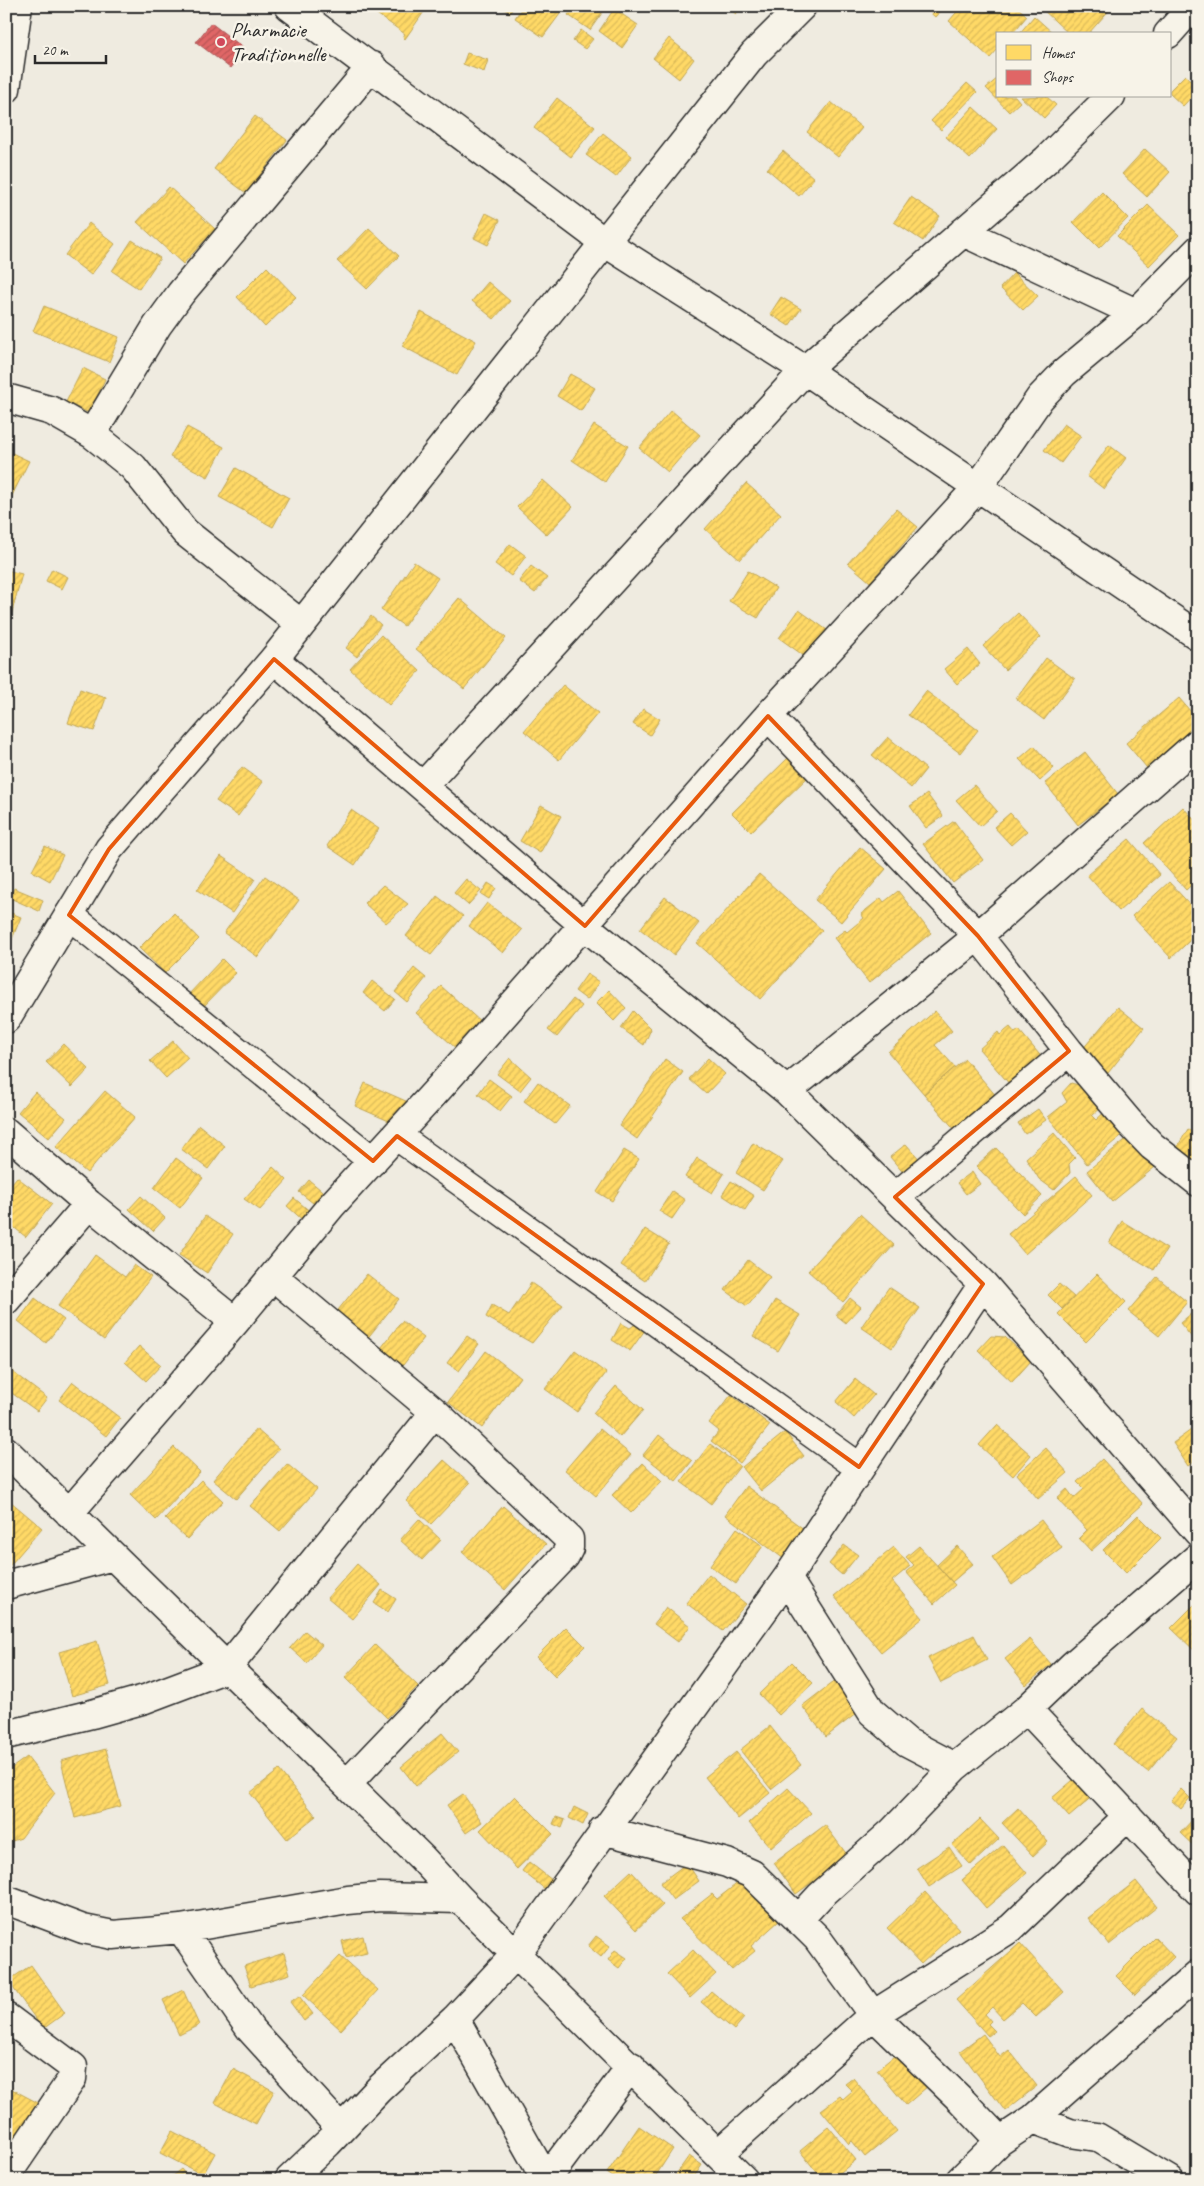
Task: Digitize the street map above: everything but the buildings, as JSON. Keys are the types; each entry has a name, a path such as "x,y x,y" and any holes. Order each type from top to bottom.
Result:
{"street":[{"path":"6,89 18,6"},
{"path":"289,6 372,66 604,242 806,370 1198,636"},
{"path":"6,1019 109,849 274,659 754,54 802,6"},
{"path":"1169,32 1185,9"},
{"path":"92,434 158,326 182,293 372,66"},
{"path":"423,786 806,370 1046,160 1109,98"},
{"path":"963,232 1136,313"},
{"path":"69,1513 235,1322 331,1206 397,1136 585,926 768,716 979,486 1040,398 1064,373 1136,313 1198,250"},
{"path":"6,398 52,411 92,434 133,467 185,532 301,624"},
{"path":"274,659 585,926 787,1091 983,1284 1198,1532"},
{"path":"768,716 978,936 1069,1051 1152,1146 1198,1182"},
{"path":"787,1091 978,936 1198,743"},
{"path":"70,915 373,1160"},
{"path":"895,1197 1069,1051"},
{"path":"6,1132 89,1204 235,1322"},
{"path":"397,1136 859,1467"},
{"path":"6,1300 89,1204"},
{"path":"273,1276 435,1412 569,1539 569,1548 565,1556 347,1784"},
{"path":"289,2180 379,2089 455,2019 516,1954 603,1830 787,1578 859,1467 983,1284"},
{"path":"6,1735 145,1699 226,1668 435,1412"},
{"path":"6,1451 226,1668 347,1784 460,1899 631,2066 744,2180"},
{"path":"6,1585 113,1556"},
{"path":"798,1920 820,1896 892,1832 955,1767 1027,1709 1072,1665 1198,1557"},
{"path":"787,1578 872,1712 907,1742 955,1767"},
{"path":"1027,1709 1198,1891"},
{"path":"718,2154 873,2015 1011,1928 1128,1816"},
{"path":"603,1830 727,1864 752,1874 817,1938 873,2015 968,2106 1000,2142"},
{"path":"6,1900 83,1929 113,1934 182,1929 348,1900 380,1897 460,1899"},
{"path":"182,1929 251,2030 341,2129"},
{"path":"960,2180 1000,2142 1033,2119 1198,1974"},
{"path":"6,2016 74,2067 72,2079 6,2176"},
{"path":"455,2019 546,2180 631,2066"},
{"path":"1033,2119 1070,2133 1097,2137 1169,2180"}],"highlighted area":[{"path":"274,659 585,926 768,716 978,936 1069,1051 895,1197 983,1284 859,1467 397,1136 373,1161 69,915 109,849"}],"place":[{"name":"Pharmacie Traditionnelle","path":"221,42"}]}
